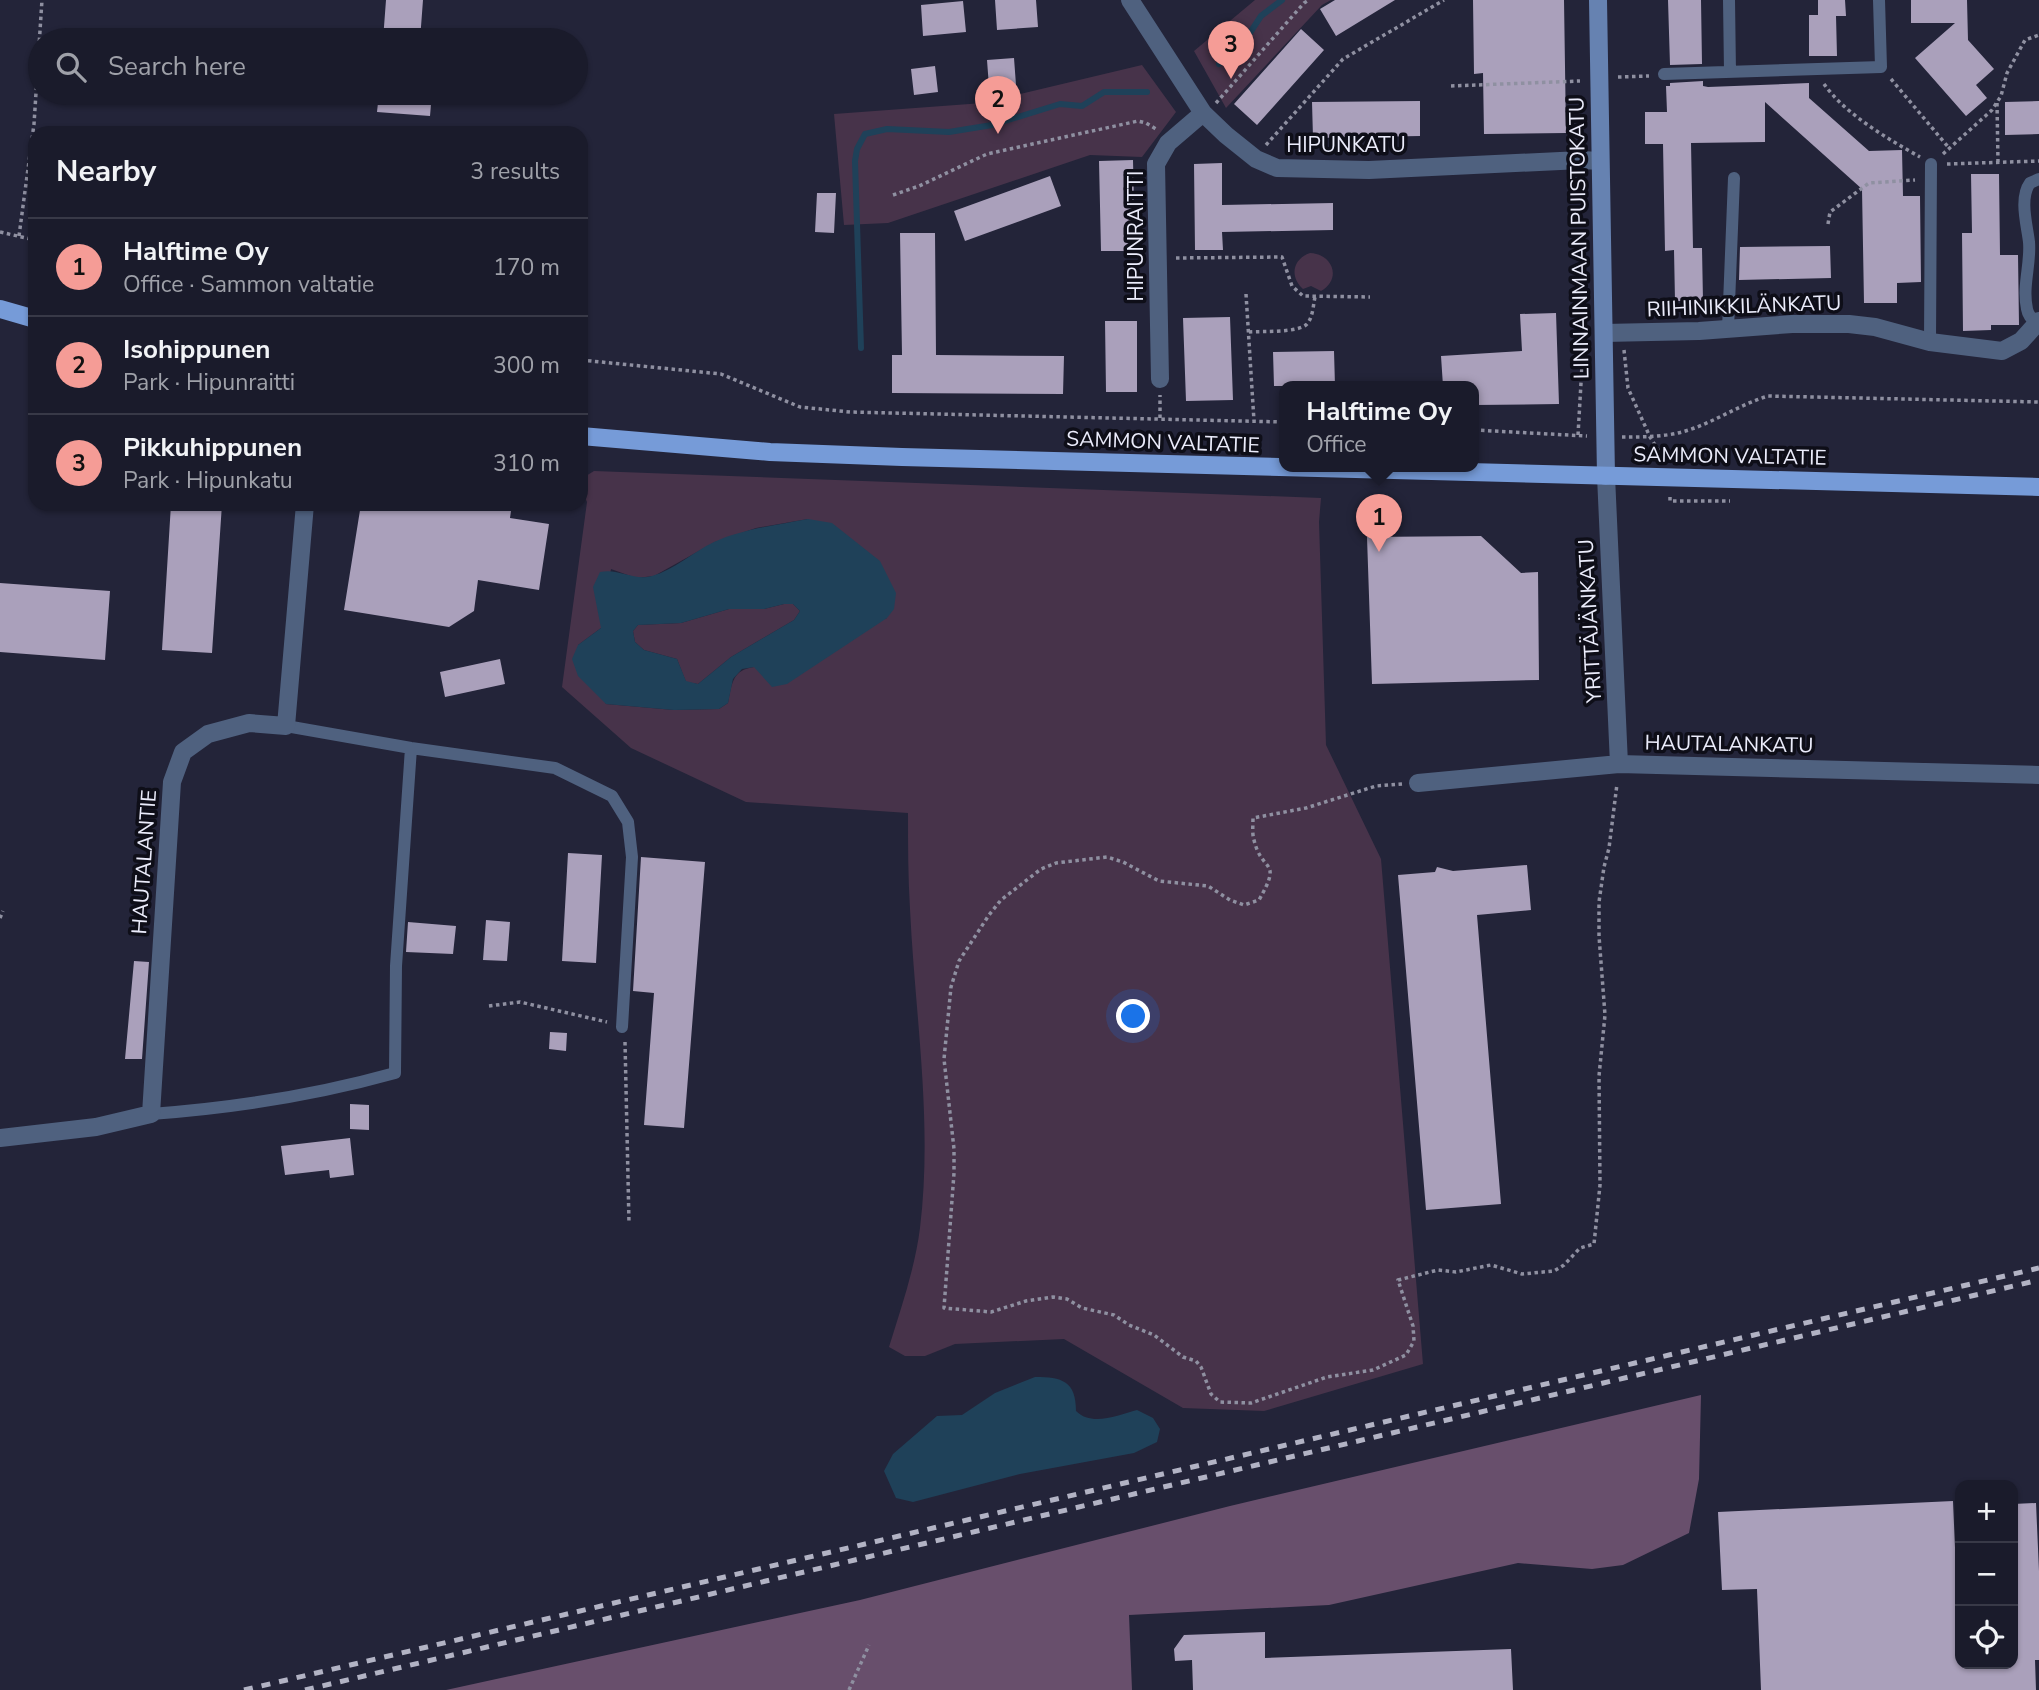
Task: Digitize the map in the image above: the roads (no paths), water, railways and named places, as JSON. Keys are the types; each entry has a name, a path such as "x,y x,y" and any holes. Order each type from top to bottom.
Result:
{"main road":[{"path":"0,309 28,316"},
{"name":"SAMMON VALTATIE","path":"588,437 756,451 1279,467"},
{"name":"SAMMON VALTATIE","path":"1466,472 2039,486"}],"street":[{"name":"HIPUNKATU","path":"1130,0 1203,113 1256,159 1277,169 1368,170 1600,161"},
{"name":"LINNAINMAAN PUISTOKATU","path":"1598,0 1606,476"},
{"name":"HIPUNRAITTI","path":"1160,379 1156,164 1168,143 1203,113"},
{"name":"RIIHINIKKILÄNKATU","path":"1604,332 1699,331 1792,324 1849,324 1875,327 1930,342 2002,351 2021,341 2037,322"},
{"name":"YRITTÄJÄNKATU","path":"1606,476 1619,764"},
{"path":"286,726 304,511"},
{"name":"HAUTALANTIE","path":"151,1114 172,782 183,752 208,734 249,723 286,726"},
{"name":"HAUTALANKATU","path":"1418,783 1619,764 2039,775"},
{"path":"0,1138 96,1127 151,1114"}],"lane":[{"path":"1729,0 1730,72"},
{"path":"1664,74 1881,66 1879,0"},
{"path":"1930,342 1931,164"},
{"path":"1728,329 1734,178"},
{"path":"2037,322 2028,314 2026,305 2025,275 2029,251 2025,193 2030,183 2039,179"},
{"path":"286,726 411,748 555,768 612,796 628,822 632,857 622,1027"},
{"path":"151,1114 194,1111 294,1095 395,1073 396,967 411,748"}],"water":[{"path":"808,519 832,523 880,561 896,593 894,609 887,618 787,684 772,687 754,667 742,669 733,679 728,703 719,709 674,710 606,704 578,676 572,659 578,645 601,628 593,587 600,572 652,576 725,538","holes":["793,604 800,611 794,620 731,657 698,684 686,681 677,659 644,650 635,642 633,631 638,625 681,623 729,609 764,609"]},
{"path":"1035,1377 1053,1378 1066,1383 1073,1393 1076,1411 1082,1416 1097,1419 1137,1410 1153,1418 1160,1429 1157,1442 1134,1453 1020,1474 913,1502 896,1498 884,1471 893,1454 937,1416 962,1415 995,1393"}],"waterway":[{"path":"1219,64 1242,45 1261,16 1282,0"},
{"path":"861,348 855,161 857,149 865,134 887,129 949,132 992,125 1060,104 1082,106 1104,92 1147,92"}],"railway":[{"path":"244,1690 2039,1268"},
{"path":"305,1690 2039,1280"}],"place":[{"name":"Pikkuhippunen","path":"1231,79"},
{"name":"Isohippunen","path":"998,134"},
{"name":"Halftime Oy","path":"1379,552"}]}
